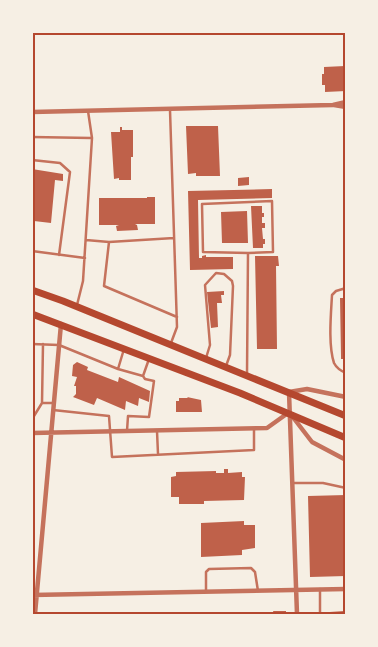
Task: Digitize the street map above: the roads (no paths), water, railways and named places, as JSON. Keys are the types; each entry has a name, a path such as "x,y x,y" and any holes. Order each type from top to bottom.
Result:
{"main road":[{"path":"32,286 50,296"},
{"path":"32,290 77,306 346,416"},
{"path":"32,314 289,412 346,438"}],"street":[{"path":"333,105 346,102"},
{"path":"32,112 333,105 346,107"},
{"path":"35,614 34,595 61,324"},
{"path":"297,614 288,392 307,390 346,397"},
{"path":"32,433 267,428 289,412"},
{"path":"289,412 312,442 346,460"},
{"path":"34,595 346,589"}],"lane":[{"path":"170,108 177,317 177,327 170,344"},
{"path":"77,306 83,281 92,138 88,110"},
{"path":"32,138 92,138"},
{"path":"32,160 60,163 70,172 59,254"},
{"path":"272,201 274,252 248,253 203,252 202,204 272,201"},
{"path":"86,240 108,242 174,238"},
{"path":"108,242 104,286 177,317"},
{"path":"32,251 85,258"},
{"path":"247,376 248,253"},
{"path":"205,359 210,345 205,285 216,273 224,274 232,281 233,286 230,355 225,367"},
{"path":"346,288 336,290 332,295 331,336 334,364 346,372"},
{"path":"32,344 59,345 118,369 154,381 149,417 128,416 127,431"},
{"path":"32,416 34,416 42,403 43,344"},
{"path":"118,369 124,348"},
{"path":"143,376 149,358"},
{"path":"42,403 54,403"},
{"path":"53,410 109,416 112,457 254,450 254,428"},
{"path":"157,431 158,455"},
{"path":"292,483 323,483 346,488"},
{"path":"206,592 206,572 209,569 251,568 256,572 258,591"},
{"path":"320,589 320,614 346,612"}]}
